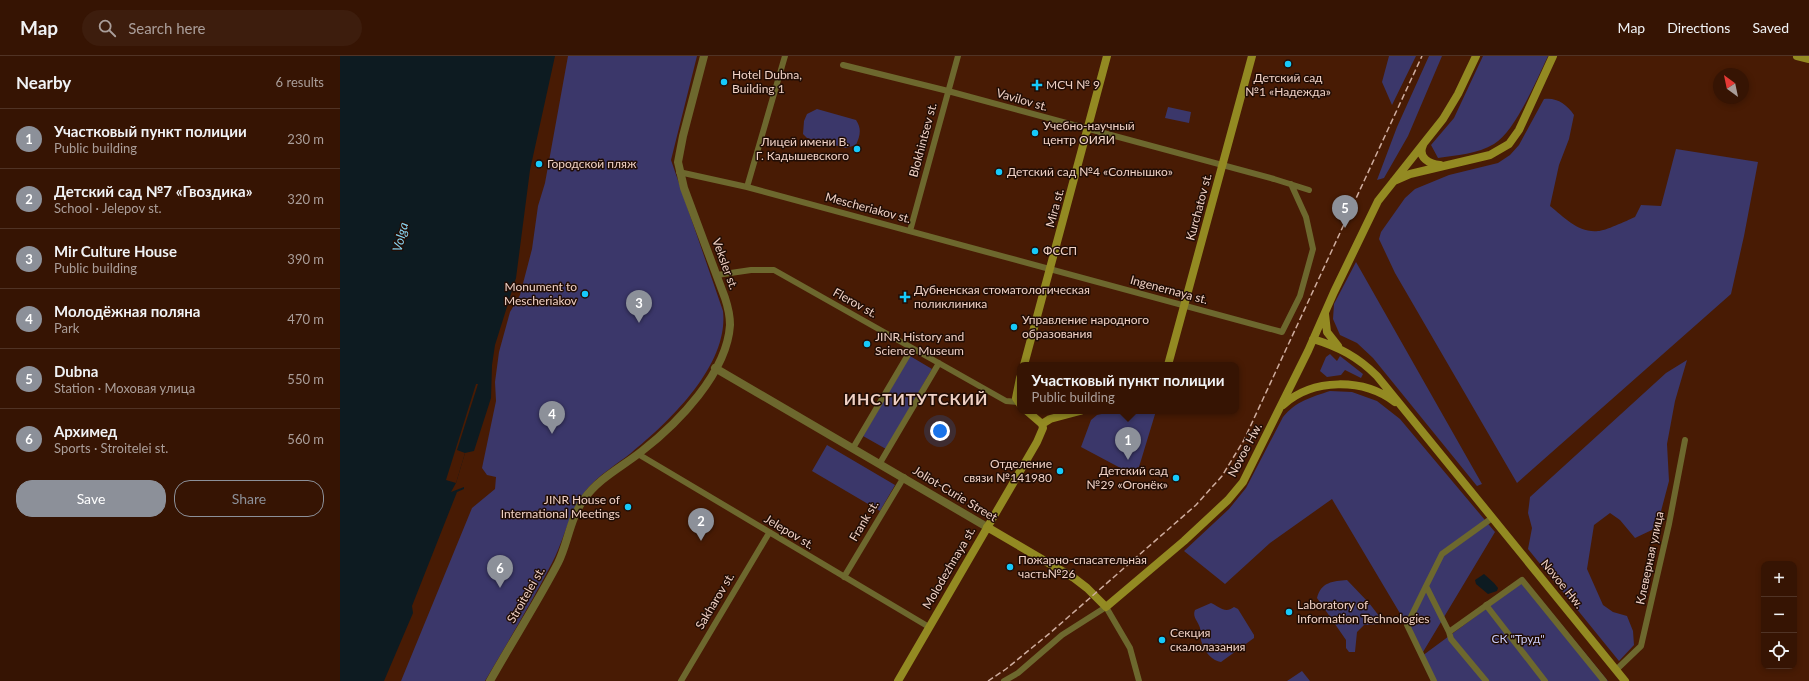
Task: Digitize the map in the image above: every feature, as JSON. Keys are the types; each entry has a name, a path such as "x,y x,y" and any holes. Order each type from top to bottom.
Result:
{"main road":[{"name":"Mira st.","path":"1025,362 1107,56"},
{"name":"Kurchatov st.","path":"1169,362 1252,56"},
{"path":"1280,409 1378,201 1443,119 1458,94 1476,56"},
{"path":"1390,184 1410,174 1490,155 1509,144 1520,130 1553,56"},
{"path":"1797,56 1809,59"},
{"path":"1424,143 1422,154 1428,162 1439,165 1451,164"},
{"name":"Novoe Hw.","path":"1325,311 1327,332 1338,347"},
{"name":"Novoe Hw.","path":"1313,339 1338,347 1357,357 1377,376 1625,681"},
{"path":"1369,388 1378,383 1377,376"},
{"path":"1292,384 1299,391 1307,392"},
{"name":"Novoe Hw.","path":"1106,607 1184,541 1228,500 1248,473 1280,409 1292,399 1321,387 1340,384 1369,388 1391,399 1404,410"},
{"path":"1030,414 1042,424 1050,419 1069,414"},
{"name":"Molodezhnaya st.","path":"898,681 1037,442 1043,428 1042,424"},
{"name":"Joliot-Curie Street","path":"987,527 1074,578 1087,588 1106,607"}],"street":[{"name":"Veksler st.","path":"638,454 677,420 695,399 715,368 728,338 730,325 726,298 679,172 680,148 704,56"},
{"path":"747,187 785,56"},
{"name":"Blokhintsev st.","path":"910,231 958,56"},
{"name":"Vavilov st.","path":"843,65 948,91 1088,130 1223,165 1309,190"},
{"name":"Mescheriakov st.","path":"679,172 747,187 1051,269"},
{"name":"Ingenernaya st.","path":"1051,269 1282,332 1300,296 1313,249 1306,217 1291,184"},
{"name":"Flerov st.","path":"717,275 751,270 774,270 1006,401 1017,403"},
{"path":"853,448 912,348"},
{"path":"880,463 939,363"},
{"name":"Joliot-Curie Street","path":"715,368 880,463 987,527"},
{"name":"Клеверная улица","path":"1616,670 1642,646 1669,524 1685,440"},
{"name":"Jelepov st.","path":"638,454 929,627"},
{"name":"Stroitelei st.","path":"490,681 559,562 576,513 583,500 603,479 638,454"},
{"name":"Frank st.","path":"844,577 904,478"},
{"path":"1434,681 1407,625 1442,554 1492,518"},
{"name":"Sakharov st.","path":"681,681 769,533"},
{"path":"1449,632 1522,580 1604,681"},
{"path":"1426,586 1451,639 1486,681"},
{"path":"1486,605 1545,681"},
{"path":"1004,681 1018,673 1062,636 1106,607"},
{"name":"Joliot-Curie Street","path":"1106,607 1130,648 1139,681"}],"green space":[{"path":"568,56 697,56 671,160 723,311 722,331 717,351 707,371 679,408 663,425 631,453 597,479 581,497 571,515 552,563 528,608 485,681 401,681 472,508 495,489 496,477 487,475 482,468 496,401 495,382 499,352 510,312 520,295 532,249 538,206 545,183"},
{"path":"1389,56 1416,56 1392,105 1382,82"},
{"path":"1429,56 1442,56 1408,136 1384,178 1377,180 1397,127"},
{"path":"1483,56 1548,56 1525,104 1502,138 1494,144 1481,150 1467,154 1438,158 1431,145 1454,118"},
{"path":"1544,99 1553,99 1561,102 1574,115 1569,139 1559,165 1550,206 1566,219 1584,229 1601,231 1635,217 1641,205 1661,206 1676,149 1758,162 1731,294 1517,483 1395,273 1379,239 1381,232 1405,198 1415,189 1449,175 1498,163 1510,155 1519,145"},
{"path":"1168,107 1191,112 1189,123 1165,118"},
{"path":"817,109 856,120 860,132 856,145 846,148 807,138 803,134 804,121 807,114"},
{"path":"1356,262 1482,484 1477,486 1373,358 1357,343 1340,335 1333,319 1334,304"},
{"path":"1330,354 1337,361 1340,356 1363,374 1361,378 1345,370 1341,375 1327,377 1320,371 1326,357"},
{"path":"910,356 932,369 886,449 863,436"},
{"path":"1687,360 1675,401 1667,444 1669,481 1660,515 1654,529 1635,538 1620,520 1610,513 1594,525 1587,569 1603,605 1613,612 1627,616 1633,631 1634,645 1619,661 1528,549 1532,528 1528,513 1530,497 1666,373"},
{"path":"1330,391 1352,392 1377,401 1400,419 1495,532 1423,652 1332,499 1270,543 1225,584 1184,551 1229,509 1246,488 1283,417 1299,403"},
{"path":"1155,414 1139,467 1128,472 1081,447 1091,420 1097,415"},
{"path":"827,445 895,485 880,511 812,471"},
{"path":"1347,580 1369,603 1383,621 1379,624 1364,625 1357,632 1355,652 1349,652 1346,648 1346,640 1317,598 1321,589 1328,583"},
{"name":"СК \"Труд\"","path":"1525,580 1608,681 1435,681 1422,656"},
{"path":"1211,603 1225,610 1234,607 1238,609 1254,635 1254,638 1221,662 1212,658 1205,650 1201,640 1200,628 1194,615 1195,610"},
{"path":"1302,671 1310,681 1287,681"}],"water":[{"name":"Volga","path":"340,56 555,56 530,170 516,278 495,345 492,365 491,398 474,451 465,453 456,483 451,492 464,487 464,489 457,492 412,606 413,613 384,681 340,681"},
{"path":"1484,574 1498,588 1497,591 1488,594 1476,584 1475,580"}],"pier":[{"path":"476,384 478,384 457,450 465,453 456,483 446,480"}],"railway":[{"path":"988,681 1006,669 1050,633 1196,505 1222,476 1244,440 1422,56"}],"place":[{"name":"Детский сад №1 «Надежда»","path":"1288,64"},
{"name":"Hotel Dubna, Building 1","path":"724,82"},
{"name":"МСЧ № 9","path":"1037,85"},
{"name":"Учебно-научный центр ОИЯИ","path":"1035,133"},
{"name":"Лицей имени В. Г. Кадышевского","path":"857,149"},
{"name":"Городской пляж","path":"539,164"},
{"name":"Детский сад №4 «Солнышко»","path":"999,172"},
{"name":"Dubna","path":"1345,228"},
{"name":"ФССП","path":"1035,251"},
{"name":"Monument to Mescheriakov","path":"585,294"},
{"name":"Дубненская стоматологическая поликлиника","path":"905,297"},
{"name":"Mir Culture House","path":"639,323"},
{"name":"Управление народного образования","path":"1014,327"},
{"name":"JINR History and Science Museum","path":"867,344"},
{"name":"Молодёжная поляна","path":"552,434"},
{"name":"Участковый пункт полиции","path":"1128,460"},
{"name":"Отделение связи №141980","path":"1060,471"},
{"name":"Детский сад №29 «Огонёк»","path":"1176,478"},
{"name":"JINR House of International Meetings","path":"628,507"},
{"name":"Детский сад №7 «Гвоздика»","path":"701,541"},
{"name":"Пожарно-спасательная часть№26","path":"1010,567"},
{"name":"Архимед","path":"500,588"},
{"name":"Laboratory of Information Technologies","path":"1289,612"},
{"name":"Секция скалолазания","path":"1162,640"}],"district":[{"name":"ИНСТИТУТСКИЙ","path":"916,399"}]}
